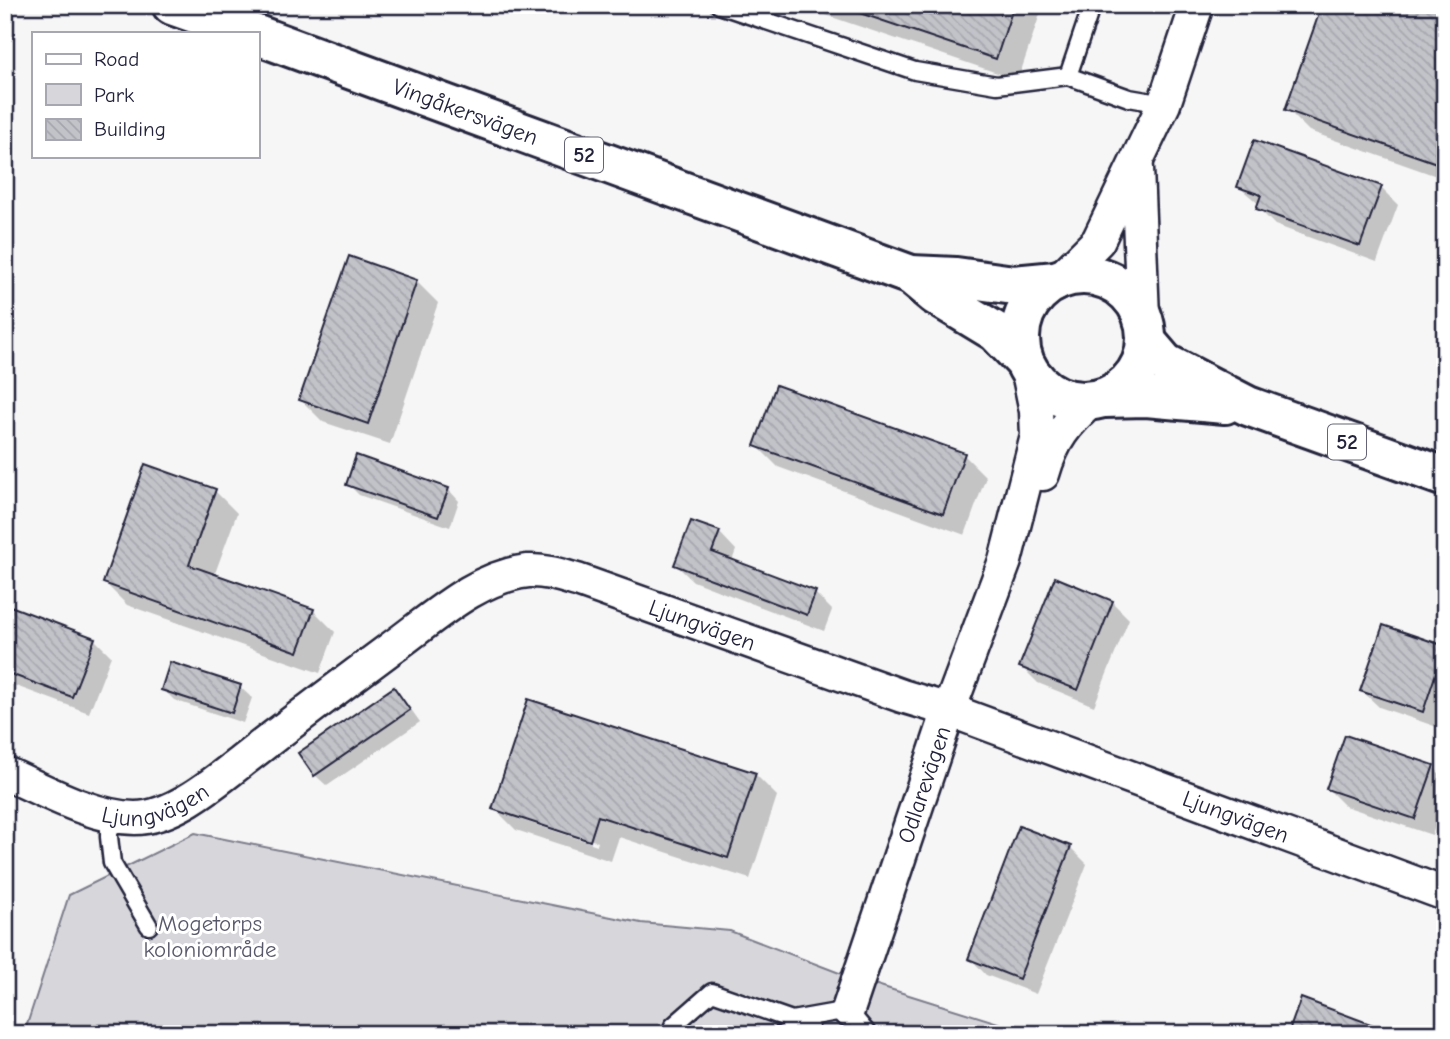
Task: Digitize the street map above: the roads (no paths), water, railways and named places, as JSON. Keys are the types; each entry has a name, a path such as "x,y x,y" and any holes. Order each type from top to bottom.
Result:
{"main road":[{"path":"172,5 248,32"},
{"name":"Vingåkersvägen","path":"259,37 911,275 956,276 1014,285 1059,279"},
{"name":"52","path":"1059,279 1087,274 1111,280 1131,295 1145,329 1165,363 1248,406 1445,477"},
{"name":"Vingåkersvägen","path":"911,275 935,295 996,332 1025,363"},
{"path":"1025,363 1019,334 1025,310 1040,290 1059,279"},
{"path":"1098,399 1125,386 1141,366 1145,329"},
{"name":"52","path":"1025,363 1035,381 1055,396 1079,402 1146,397 1248,406"}],"street":[{"path":"1059,279 1098,241 1164,104 1197,5"},
{"path":"1137,163 1145,329"},
{"name":"Odlarevägen","path":"848,1010 949,710 1005,561 1037,436 1036,411 1025,363"},
{"name":"Odlarevägen","path":"1005,561 1031,512 1054,444 1068,422 1098,399"},
{"name":"Ljungvägen","path":"5,773 109,815 137,818 162,813 215,782 322,699 459,599 484,584 529,571 552,573 580,581 902,696 949,710 1445,894"}],"lane":[{"path":"719,5 915,72 997,85 1068,76 1129,98 1164,104"},
{"path":"1068,76 1092,5"},
{"path":"109,815 108,837 113,863 149,926"},
{"path":"689,1034 673,1026 712,992 792,1020 848,1010"},
{"path":"782,1034 848,1010"},
{"path":"848,1010 868,1034"}],"park label":[{"name":"Mogetorps koloniområde","path":"210,936"}]}
